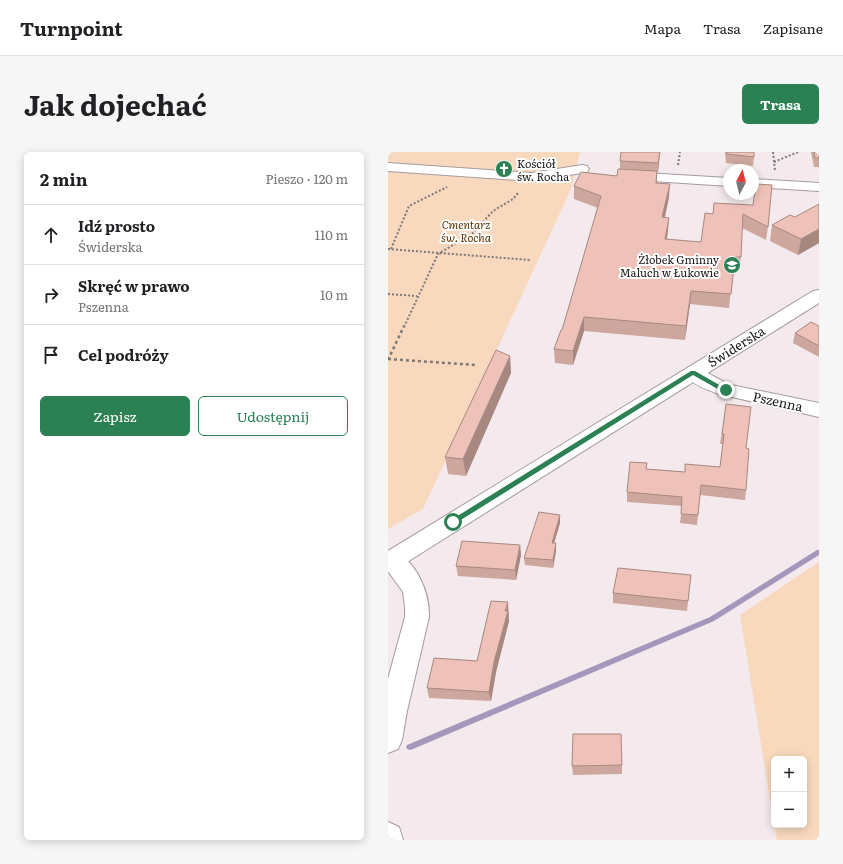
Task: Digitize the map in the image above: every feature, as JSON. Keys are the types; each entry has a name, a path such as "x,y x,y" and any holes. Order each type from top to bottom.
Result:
{"main road":[{"path":"388,168 532,177 585,168"},
{"path":"614,176 723,182"},
{"path":"759,183 819,187"},
{"name":"Świderska","path":"390,562 819,295"},
{"name":"Pszenna","path":"693,373 711,384 726,390 819,410"},
{"path":"388,740 395,703 417,617 419,602 407,577 390,562"}],"path":[{"path":"774,162 798,152"},
{"path":"471,173 409,206 389,249 530,260"},
{"path":"476,365 388,359 438,254 473,234 494,211 513,198 532,177"},
{"path":"388,294 418,296"}],"green space":[{"name":"Cmentarz św. Rocha","path":"388,152 580,152 571,189 423,509 388,529"},
{"path":"819,562 819,840 777,840 775,828 807,828 807,756 771,756 771,806 740,615"}],"building":[{"path":"621,152 660,152 658,163 620,161"},
{"path":"727,152 754,152 754,157 727,154"},
{"path":"814,152 819,152 819,158 815,158"},
{"path":"618,169 657,171 656,183 670,184 662,217 669,218 665,239 701,242 705,213 713,214 714,203 753,205 754,200 759,200 759,184 772,185 768,227 743,214 741,257 735,257 731,294 691,291 686,326 584,317 573,351 554,349 562,330 601,196 574,186 581,172 617,176"},
{"path":"819,204 819,229 801,239 772,225 790,215 795,217"},
{"path":"811,322 819,326 819,346 795,333"},
{"path":"496,350 510,356 463,459 445,457"},
{"path":"726,404 751,407 746,448 749,449 746,490 701,485 698,515 681,514 682,497 627,492 630,462 647,463 646,469 685,472 685,464 720,467"},
{"path":"539,512 560,515 552,543 556,543 553,560 524,558"},
{"path":"462,541 520,545 515,570 456,566"},
{"path":"618,568 691,575 688,601 613,593"},
{"path":"491,601 508,602 505,611 508,611 494,662 489,692 427,688 434,658 477,661"},
{"path":"573,734 621,734 622,765 572,766"}],"waterway":[{"path":"410,747 712,619 819,552"}],"place":[{"name":"Kościół św. Rocha","path":"504,169"},
{"name":"Żłobek Gminny Maluch w Łukowie","path":"732,265"}],"route":[{"path":"453,522 693,373 720,389 726,390"}]}
